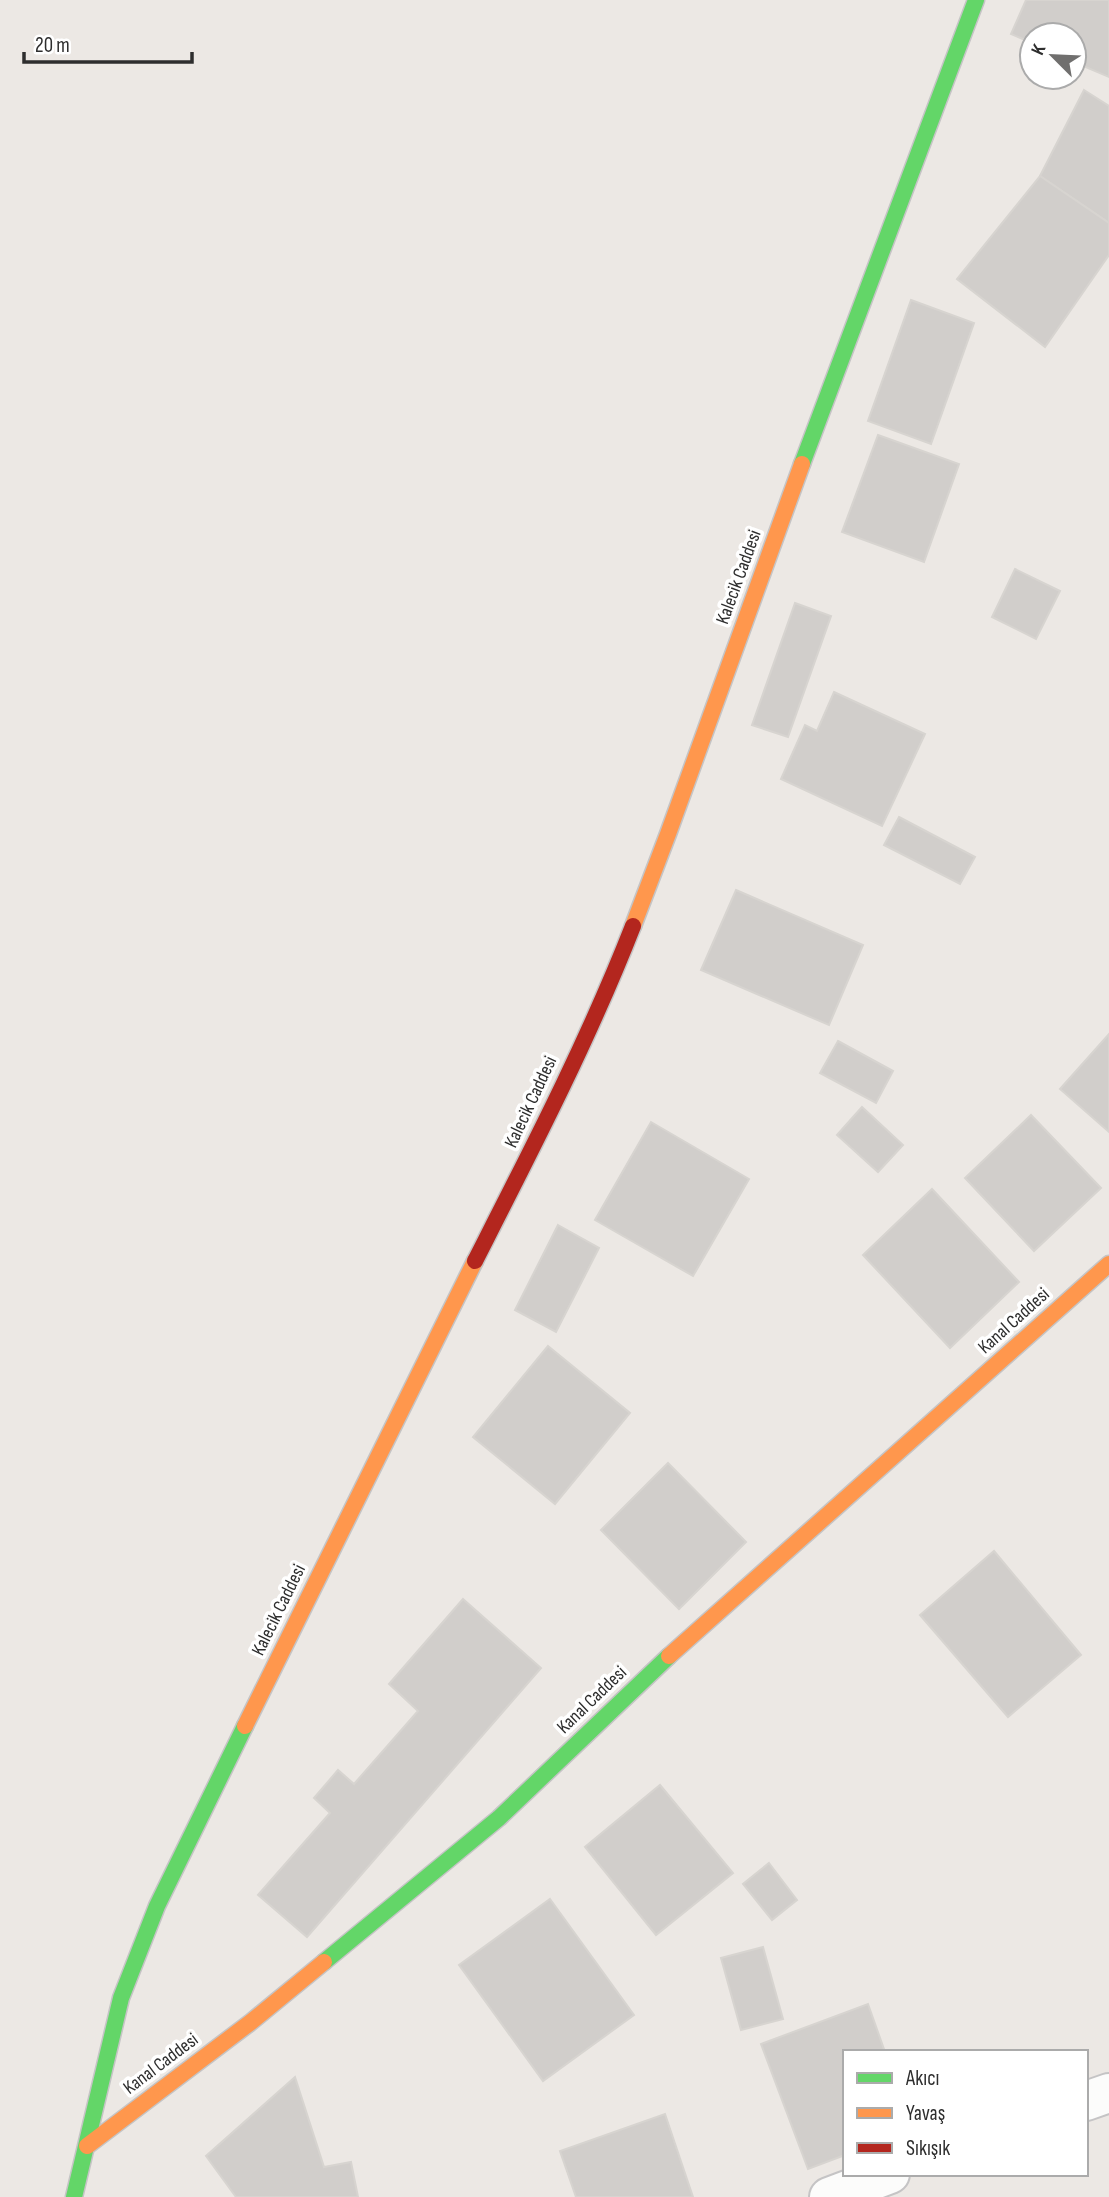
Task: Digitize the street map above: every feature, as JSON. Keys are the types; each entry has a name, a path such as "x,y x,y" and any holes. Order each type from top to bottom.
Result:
{"street":[{"name":"Kalecik Caddesi","path":"74,2197 121,1998 158,1906 394,1422 544,1125 618,964 668,834 823,405 976,0"},
{"name":"Kanal Caddesi","path":"86,2146 251,2022 499,1818 664,1660 1109,1264"},
{"path":"1088,2100 1109,2093"},
{"path":"829,2197 885,2176"}],"building":[{"path":"1026,0 1109,0 1109,77 1088,68 1088,21 1018,21 1018,37 1011,34"},
{"path":"1083,91 1109,106 1109,223 1040,176"},
{"path":"1040,176 1109,223 1109,255 1045,347 957,279"},
{"path":"911,300 974,323 931,444 868,421"},
{"path":"878,435 959,464 924,562 842,532"},
{"path":"1015,569 1060,591 1036,639 992,617"},
{"path":"795,603 831,616 788,737 752,725"},
{"path":"834,692 925,734 882,826 781,779 805,725 817,731"},
{"path":"899,817 975,857 960,884 884,845"},
{"path":"736,890 863,945 829,1025 701,970"},
{"path":"1109,1034 1109,1132 1060,1089"},
{"path":"838,1041 893,1071 876,1103 820,1073"},
{"path":"862,1107 903,1145 878,1172 837,1135"},
{"path":"1031,1115 1101,1188 1034,1251 965,1178"},
{"path":"651,1122 749,1179 693,1276 595,1220"},
{"path":"932,1189 1019,1282 950,1348 863,1255"},
{"path":"558,1225 599,1248 556,1332 515,1310"},
{"path":"548,1346 630,1413 555,1504 473,1437"},
{"path":"668,1463 746,1542 679,1609 601,1530"},
{"path":"994,1551 1081,1655 1008,1717 920,1615"},
{"path":"463,1599 541,1668 307,1937 258,1895 330,1813 314,1798 338,1770 354,1784 418,1711 389,1684"},
{"path":"660,1785 733,1873 656,1935 585,1847"},
{"path":"769,1863 797,1900 772,1920 743,1884"},
{"path":"550,1899 634,2015 543,2081 459,1965"},
{"path":"763,1947 783,2019 741,2030 721,1958"},
{"path":"868,2004 884,2050 843,2050 843,2156 808,2169 761,2044"},
{"path":"295,2077 324,2167 351,2162 358,2197 236,2197 206,2156"},
{"path":"665,2114 693,2197 576,2197 560,2151"}],"traffic: fast":[{"path":"802,464 976,0"},
{"path":"324,1962 499,1818 669,1656"},
{"path":"74,2197 121,1998 157,1906 245,1726"}],"traffic: slow":[{"path":"633,926 802,464"},
{"path":"245,1726 475,1261"},
{"path":"669,1656 1109,1264"},
{"path":"87,2146 251,2022 324,1962"}],"traffic: jam":[{"path":"475,1261 578,1054 633,926"}]}
